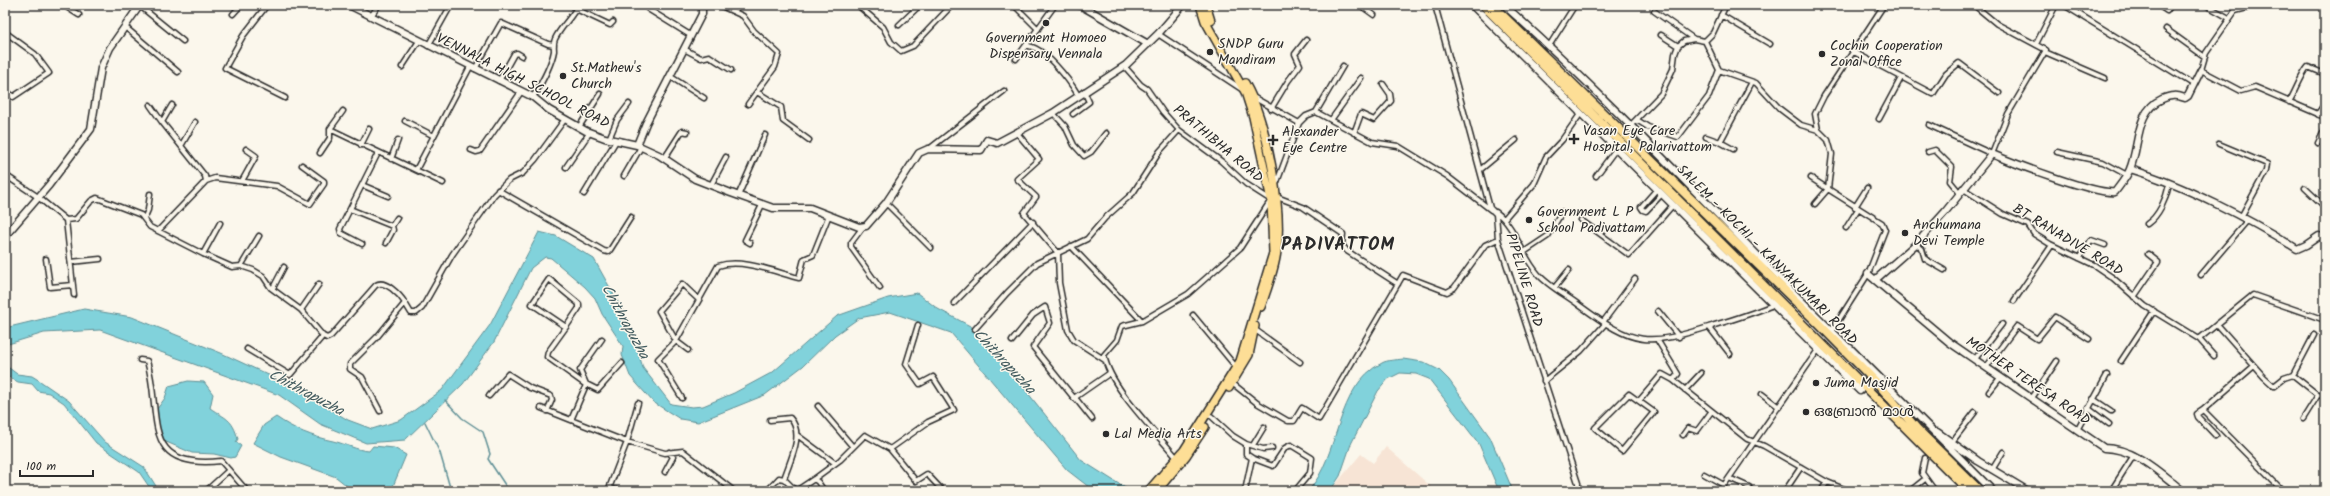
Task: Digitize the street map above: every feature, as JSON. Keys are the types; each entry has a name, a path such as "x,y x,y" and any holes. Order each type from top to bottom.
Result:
{"highway":[{"name":"SALEM - KOCHI - KANYAKUMARI ROAD","path":"1483,5 1492,8 1531,41 1737,244 1848,350 1917,429 1980,491"},
{"name":"SALEM - KOCHI - KANYAKUMARI ROAD","path":"1492,8 1519,47 1682,209 1730,251 1777,304 1969,491"},
{"path":"1730,251 1737,244"}],"main road":[{"path":"1157,491 1186,456 1249,355 1254,329 1274,268 1278,250 1274,199 1253,97 1247,90 1205,21 1200,5"},
{"path":"1206,5 1207,14 1247,90 1262,142"},
{"path":"1148,491 1184,450 1243,354 1273,253 1274,199"}],"street":[{"path":"69,5 68,8 79,16"},
{"path":"233,14 241,5"},
{"path":"267,5 243,36 225,68 285,98"},
{"name":"VENNALA HIGH SCHOOL ROAD","path":"348,5 533,97 579,127 612,140 639,146 695,178 711,185 762,205 779,209 803,207 829,214 862,227"},
{"path":"371,16 379,5"},
{"path":"428,46 451,5"},
{"path":"624,176 639,146 646,123 702,14 702,5"},
{"path":"719,5 743,16 754,31 779,54 775,67 748,104"},
{"path":"899,25 920,5"},
{"path":"861,8 883,28 891,42 901,52 913,46 952,5"},
{"path":"1014,5 1038,29"},
{"path":"1016,59 1055,5"},
{"path":"1080,5 1148,44"},
{"path":"928,149 981,150 987,140 997,143 1053,113 1084,91 1126,65 1158,34 1183,5"},
{"path":"1360,5 1374,15"},
{"path":"1435,5 1490,208 1496,214"},
{"name":"SALEM - KOCHI - KANYAKUMARI ROAD","path":"1472,5 1519,47"},
{"path":"1504,5 1549,46 1630,126 1766,265 1833,329 1848,350 1993,491"},
{"path":"1549,46 1574,5"},
{"path":"1705,41 1713,32 1726,5"},
{"path":"1818,130 1815,114 1824,96 1852,51 1884,5"},
{"path":"1974,5 1998,24 2036,44 2046,50 2045,52 2105,78"},
{"path":"2036,44 2056,5"},
{"path":"2064,5 2193,84"},
{"path":"2158,5 2167,11 2171,5"},
{"path":"2206,5 2229,18"},
{"path":"1929,125 1992,154 2107,194 2115,192 2129,172 2146,112 2155,103 2168,96 2174,94 2185,98 2201,70 2205,57 2229,18 2235,11 2247,8 2250,5"},
{"path":"5,236 38,197 91,129 101,68 110,48 139,6 183,41"},
{"path":"533,97 542,82 554,52 554,45 560,29 568,22 577,7 610,25 613,22"},
{"path":"648,9 690,35"},
{"path":"1654,11 1694,39"},
{"path":"1721,15 1770,44"},
{"path":"416,170 472,68 501,23 548,44 554,45"},
{"path":"125,27 178,72"},
{"path":"2166,29 2205,57"},
{"path":"5,32 35,54 49,73 13,96 5,89"},
{"path":"1531,41 1535,33"},
{"path":"1158,34 1247,90"},
{"path":"1661,35 1678,46"},
{"path":"1630,126 1661,94 1673,69 1674,54 1678,46 1684,41 1694,39 1705,41"},
{"path":"1271,109 1288,81 1300,65 1295,54 1306,40"},
{"path":"402,67 419,41"},
{"path":"1705,41 1719,70 1752,82 1762,88 1774,104 1801,126 1818,130 1828,140 1832,154 1828,189 1815,204"},
{"path":"1026,46 1036,48 1043,54 1069,81 1078,95"},
{"path":"1519,47 1616,149 1673,205 1682,209 1777,304 1818,350 1863,389"},
{"path":"684,49 701,58 709,56 731,70"},
{"path":"1852,51 1933,94 1946,74 1959,63 1999,93"},
{"path":"1875,280 1916,244 1945,212 1961,190 1992,154 2008,114 2045,52"},
{"path":"499,81 514,54 517,53 522,56"},
{"name":"PRATHIBHA ROAD","path":"1126,65 1126,68 1141,85 1147,89 1163,112 1179,130 1221,161 1246,184 1274,199 1288,200 1303,207 1343,234 1342,245 1347,251 1398,284"},
{"path":"1177,458 1120,389 1110,373 1104,355 1117,340 1122,326 1142,321 1188,294 1240,248 1274,199 1277,179 1299,123 1306,116 1316,112 1343,66"},
{"path":"2290,102 2299,85 2302,75 2308,67 2325,74"},
{"path":"1637,120 1648,127 1678,137 1709,96 1719,70"},
{"path":"2201,70 2241,91 2255,87 2325,117"},
{"path":"670,77 704,98"},
{"path":"1330,120 1361,78"},
{"path":"1880,119 1901,78"},
{"path":"1720,142 1752,82"},
{"path":"1354,134 1360,114 1374,120 1391,101 1390,94 1383,84"},
{"path":"880,288 851,247 851,243 862,227 886,203 897,189 919,153 928,149 1004,91"},
{"path":"1073,114 1089,102 1084,91"},
{"path":"471,150 476,152 480,151 521,92"},
{"path":"757,92 781,107 783,121 808,140"},
{"path":"579,127 600,94"},
{"path":"1253,97 1271,109 1299,123"},
{"path":"584,194 612,140 617,120 629,104"},
{"path":"150,105 182,146 206,181"},
{"path":"162,122 172,105"},
{"path":"2319,114 2325,105"},
{"path":"320,153 330,138 330,129 343,111"},
{"path":"1316,112 1354,134 1372,142 1398,146 1447,176 1496,214"},
{"path":"1053,113 1064,126 1074,145 1084,156 1091,152 1106,133"},
{"path":"1504,219 1534,184 1546,157 1562,140 1581,113"},
{"path":"66,220 76,219 91,201 98,198 141,216 150,227 203,254 232,267 241,266 263,276 272,288 301,310 323,336 327,338 331,336 379,283 395,291 411,313 416,313 422,308 452,256 498,190 509,180 522,173 535,160 565,118"},
{"path":"405,121 434,136"},
{"path":"182,146 195,122"},
{"path":"330,129 443,183"},
{"path":"361,145 369,129"},
{"path":"2318,143 2325,129"},
{"path":"976,329 1027,272 1037,263 1087,239 1105,218 1133,194 1160,151 1179,130"},
{"path":"566,167 590,132"},
{"path":"664,159 682,132 687,132"},
{"path":"1017,133 1039,159 1017,179 1036,197 1024,213 1058,253 1059,283 1068,330 1074,340 1105,360"},
{"path":"738,196 765,135"},
{"path":"1706,137 1733,149"},
{"path":"391,159 398,140"},
{"path":"1480,170 1516,140"},
{"path":"2202,275 2244,219 2266,171 2267,164 2219,144"},
{"path":"242,181 256,156 246,149"},
{"path":"1596,176 1616,149"},
{"path":"1928,152 1935,150 1952,167 1950,181 1961,190"},
{"path":"2057,152 2103,162 2169,185 2266,229 2297,249 2319,236 2325,239"},
{"path":"362,244 340,232 378,153"},
{"path":"711,185 726,157"},
{"path":"1656,164 1662,158"},
{"path":"158,231 206,181 215,178 277,186 310,204 315,200 324,183 323,179 302,165"},
{"path":"5,175 38,197 66,220 74,295"},
{"path":"1811,178 1885,226 1885,230 1868,274 1833,329"},
{"path":"362,185 388,196"},
{"path":"2147,224 2154,219 2167,193 2169,185"},
{"path":"1846,228 1867,188"},
{"path":"2305,188 2325,208"},
{"path":"1657,189 1641,207 1643,210 1646,211 1662,194"},
{"path":"498,190 608,252 631,217"},
{"name":"BT RANADIVE ROAD","path":"1961,190 2003,214 2028,225 2034,234 2113,278 2134,297 2199,339 2214,356"},
{"path":"144,219 148,210 150,194"},
{"path":"886,203 931,248"},
{"path":"750,243 745,240 762,205"},
{"path":"1581,220 1629,255 1673,205"},
{"path":"1490,208 1504,219 1539,275 1604,323 1642,340 1658,341 1679,337 1777,304"},
{"path":"350,209 392,226"},
{"path":"1524,252 1548,236 1562,212"},
{"path":"682,398 658,359 676,341 718,266 727,263 751,266 799,278 804,259 813,255 829,214"},
{"name":"PIPELINE ROAD","path":"1496,214 1498,239 1578,483 1578,491"},
{"path":"386,243 393,230 392,226 397,218"},
{"path":"954,303 1033,222"},
{"path":"203,254 220,223"},
{"path":"241,266 259,236"},
{"path":"1232,383 1257,403 1288,421 1294,421 1302,408 1318,419 1403,276 1447,292 1454,288 1485,245 1498,239"},
{"path":"2079,258 2091,240 2105,245"},
{"path":"1916,244 1922,249 1925,259 1944,270"},
{"path":"2014,301 2052,245"},
{"path":"1071,246 1142,321"},
{"path":"2134,297 2158,262 2148,254"},
{"path":"46,259 50,287 73,285"},
{"path":"71,262 100,259"},
{"path":"272,288 284,267"},
{"path":"1555,287 1569,270"},
{"name":"MOTHER TERESA ROAD","path":"1868,274 1949,342 1987,366 2000,378 2032,398 2104,448 2116,448 2134,455 2180,490"},
{"path":"566,327 532,304 549,279 579,304 579,308 566,327 548,352 547,357 586,384 598,390 622,363"},
{"path":"1544,381 1581,351 1604,323 1635,279"},
{"path":"301,310 319,284"},
{"path":"688,350 676,341 659,311 682,284 699,300"},
{"path":"2199,339 2253,294 2325,320"},
{"path":"380,411 362,377 350,369 350,364 377,337 405,303"},
{"path":"1012,341 1033,315 1041,307 1046,307 1050,323 1033,346 1092,419"},
{"path":"1658,311 1679,337"},
{"path":"2121,361 2154,311"},
{"path":"1193,315 1236,367"},
{"path":"1987,366 2017,326 2037,339 2055,317 2088,339"},
{"path":"1975,359 2002,324"},
{"path":"2217,324 2274,386 2284,378 2293,375 2314,335"},
{"path":"890,449 928,422 954,410 934,377 920,384 906,364 918,326"},
{"path":"1709,327 1730,354"},
{"path":"1254,329 1300,362"},
{"path":"247,349 290,375 323,336"},
{"path":"571,420 585,391 586,384 580,370 602,339"},
{"path":"1658,341 1678,374 1673,380"},
{"path":"1720,491 1755,443 1818,350"},
{"path":"140,360 147,361 152,377 156,431 162,444 176,457 199,463 221,461 247,491"},
{"path":"2032,398 2057,361"},
{"path":"2216,436 2198,417 2198,414 2254,366"},
{"path":"1076,399 1110,373"},
{"path":"489,396 508,374 530,388 551,396 552,400 547,410"},
{"path":"1639,401 1662,374 1673,380 1747,440 1827,482 1848,491"},
{"path":"1685,390 1701,374"},
{"path":"2077,430 2107,375"},
{"path":"2293,375 2318,395 2325,396"},
{"path":"1989,392 2000,378"},
{"path":"1629,394 1639,401 1654,412 1622,451 1595,428 1629,394"},
{"path":"1762,394 1779,408"},
{"path":"2303,419 2318,395"},
{"path":"2093,399 2111,412"},
{"path":"620,491 609,489 638,403"},
{"path":"818,406 853,447"},
{"path":"541,408 626,442 664,453 682,451 734,491"},
{"path":"2088,408 2109,424"},
{"path":"2203,410 2284,491"},
{"path":"1683,436 1688,428 1697,430 1711,412"},
{"path":"1952,442 1975,412"},
{"path":"1211,416 1234,436 1246,444 1263,449 1272,448"},
{"path":"770,420 790,418 796,424 797,435 784,479"},
{"path":"1925,424 1992,470 2028,491"},
{"path":"1253,445 1264,427"},
{"path":"797,435 835,463"},
{"path":"767,491 779,478 784,479 796,491 814,480 835,463 865,435 890,449 916,481 927,474 944,491"},
{"path":"1246,444 1246,454 1252,458 1273,466 1285,448 1291,445 1307,454 1313,462 1310,473 1295,491"},
{"path":"665,472 673,457 669,452"},
{"path":"1992,470 2002,452"},
{"path":"2111,491 2134,455"},
{"path":"1245,491 1252,458"},
{"path":"1925,458 1922,468 1925,479 1935,491"},
{"path":"1785,491 1801,467"},
{"path":"206,491 230,470"},
{"path":"1704,474 1724,485"},
{"path":"1729,478 1749,487"},
{"path":"1910,491 1925,479"},
{"path":"814,480 818,482 824,491"},
{"path":"1821,491 1827,482"}],"shaded area":[{"path":"1386,447 1436,491 1330,491 1361,454 1373,463"}],"water":[{"name":"Chithrapuzha","path":"539,232 556,236 594,259 629,322 643,368 671,404 692,407 703,406 734,393 773,372 837,316 888,298 917,293 938,309 972,327 1016,378 1081,460 1130,491 1094,491 1067,470 951,333 890,312 859,318 835,335 803,366 765,395 698,422 680,419 653,402 630,376 622,355 623,346 602,314 595,298 585,287 551,258 545,257 531,268 494,342 463,384 405,440 366,443 320,424 279,395 100,330 44,333 5,345 5,328 84,309 132,317 221,353 288,384 348,420 372,429 401,420 442,390 490,325"},
{"path":"1403,359 1423,362 1439,370 1449,380 1490,437 1513,491 1499,491 1479,444 1429,379 1416,374 1400,373 1388,379 1378,391 1351,444 1340,476 1330,491 1308,491 1318,477 1326,460 1346,405 1355,388 1367,374 1382,363"},
{"path":"5,365 17,374 32,376 69,401 105,442 144,467 159,491 152,491 139,472 96,443 64,403 49,393 38,391 32,384 18,382 5,375"},
{"path":"188,381 204,382 213,394 210,408 231,423 238,439 236,442 241,446 235,457 231,458 214,454 192,453 164,441 158,426 157,409 165,398 169,386"},
{"path":"276,417 303,432 355,448 369,451 373,446 394,448 406,455 391,491 351,489 336,477 281,457 253,443 264,425"}],"waterway":[{"path":"445,400 462,418 483,432 490,454 488,459 509,491"},
{"path":"425,422 440,453 451,491"}],"place":[{"name":"Government Homoeo Dispensary Vennala","path":"1046,23"},
{"name":"SNDP Guru Mandiram","path":"1210,52"},
{"name":"Cochin Cooperation Zonal Office","path":"1822,54"},
{"name":"St.Mathew's Church","path":"563,76"},
{"name":"Vasan Eye Care Hospital, Palarivattom","path":"1574,139"},
{"name":"Alexander Eye Centre","path":"1273,140"},
{"name":"Government L P School Padivattam","path":"1529,220"},
{"name":"Anchumana Devi Temple","path":"1905,233"},
{"name":"Juma Masjid","path":"1816,383"},
{"name":"ഒബ്രോൻ മാൾ","path":"1806,412"},
{"name":"Lal Media Arts","path":"1106,434"}],"district":[{"name":"PADIVATTOM","path":"1338,245"}]}
